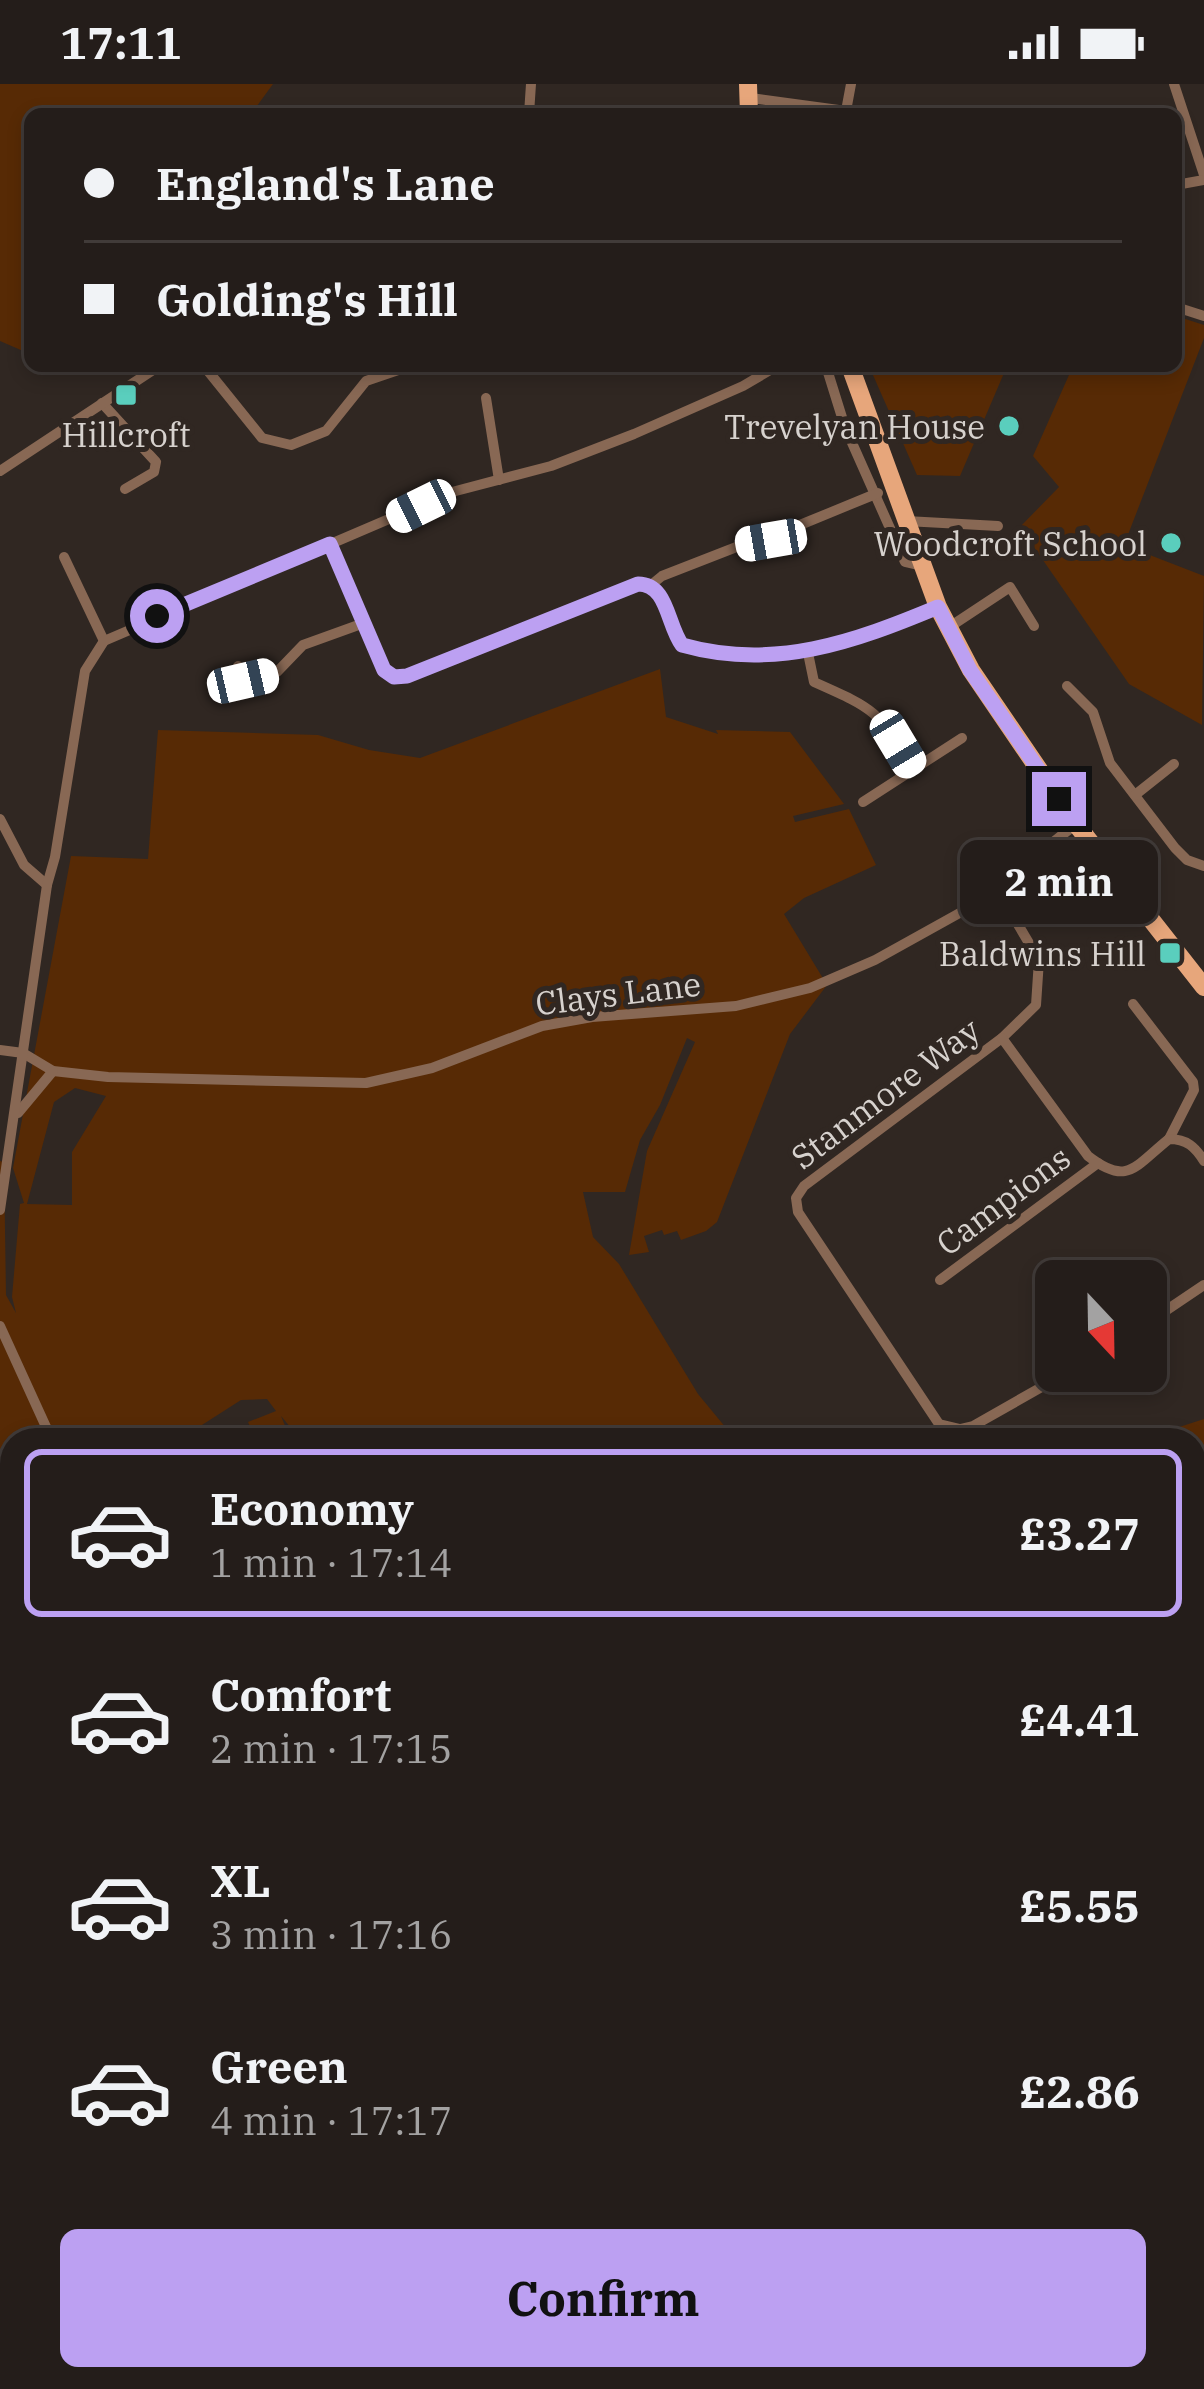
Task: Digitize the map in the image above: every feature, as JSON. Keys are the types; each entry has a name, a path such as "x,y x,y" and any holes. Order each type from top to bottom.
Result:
{"main road":[{"path":"852,372 938,607 970,670 1076,824 1202,982"}],"street":[{"path":"749,99 816,108"},
{"path":"1182,109 1204,178"},
{"path":"0,471 149,372"},
{"path":"209,372 262,438 291,445 326,431 366,381 392,372"},
{"path":"0,1210 47,885 85,671 104,641 452,492 568,460 648,428 767,372"},
{"path":"828,372 845,427 905,562 922,566"},
{"path":"486,398 499,480"},
{"path":"102,404 156,462 154,472 125,489"},
{"path":"795,526 878,493"},
{"path":"905,521 998,526"},
{"path":"330,544 384,670 400,678 628,586 651,585 662,576 739,546 771,540"},
{"path":"64,557 104,641"},
{"path":"651,585 682,645 752,655 808,653 938,607"},
{"path":"948,628 1010,587 1034,626"},
{"path":"238,666 244,686 277,671 303,645 364,623"},
{"path":"808,653 814,682 871,707 913,768"},
{"path":"1067,686 1093,712 1110,763 1175,848 1187,860 1204,866"},
{"path":"863,802 962,738"},
{"path":"1135,795 1174,764"},
{"path":"0,819 24,866 47,885"},
{"name":"Clays Lane","path":"23,1052 53,1071 366,1083 395,1079 542,1026 592,1017 736,1006 810,988 875,960 997,889 1076,824"},
{"name":"Stanmore Way","path":"953,1428 939,1424 803,1225 796,1198 804,1186 1002,1037 1036,1005 1041,974 1031,941 997,889"},
{"path":"1002,1037 1088,1156 1117,1174 1133,1168 1169,1138 1194,1090 1193,1082 1133,1004"},
{"path":"0,1050 23,1052"},
{"path":"15,1115 53,1071"},
{"path":"1169,1138 1182,1139 1204,1161"},
{"name":"Campions","path":"940,1280 1098,1163"},
{"path":"1167,1310 1204,1285"},
{"path":"0,1326 47,1428"},
{"name":"Stanmore Way","path":"967,1428 1035,1391"}],"shaded area":[{"path":"0,84 273,84 255,108 24,108 24,351 0,341"},
{"path":"1182,318 1204,325 1204,338 1124,545 1204,576 1202,725 1129,684 1020,527 1059,487 1033,456 1070,372 1182,372"},
{"path":"872,372 1004,372 960,476 917,475"},
{"path":"660,669 666,717 718,734 716,730 790,732 844,804 793,816 795,822 849,809 876,865 804,898 784,914 827,985 790,1034 717,1222 681,1240 677,1231 644,1236 649,1252 629,1255 647,1151 695,1042 687,1038 640,1140 625,1192 583,1192 593,1237 619,1264 698,1394 726,1428 291,1428 281,1416 286,1428 251,1428 248,1422 276,1411 267,1399 241,1400 197,1428 0,1428 0,1161 4,1162 6,1295 16,1313 12,1297 20,1204 24,1203 13,1168 71,856 148,859 158,730 318,735 420,758","holes":["75,1088 106,1096 72,1152 72,1205 27,1204 54,1102"]},
{"path":"1204,1419 1204,1428 1176,1428"}],"place":[{"name":"Hillcroft","path":"126,395"},
{"name":"Trevelyan House","path":"1009,426"},
{"name":"Woodcroft School","path":"1171,543"},
{"name":"Baldwins Hill","path":"1170,953"}],"route":[{"path":"157,616 330,544 384,670 394,677 407,676 645,583 660,596 682,645 752,655 808,653 938,607 970,670 1059,799"}]}
